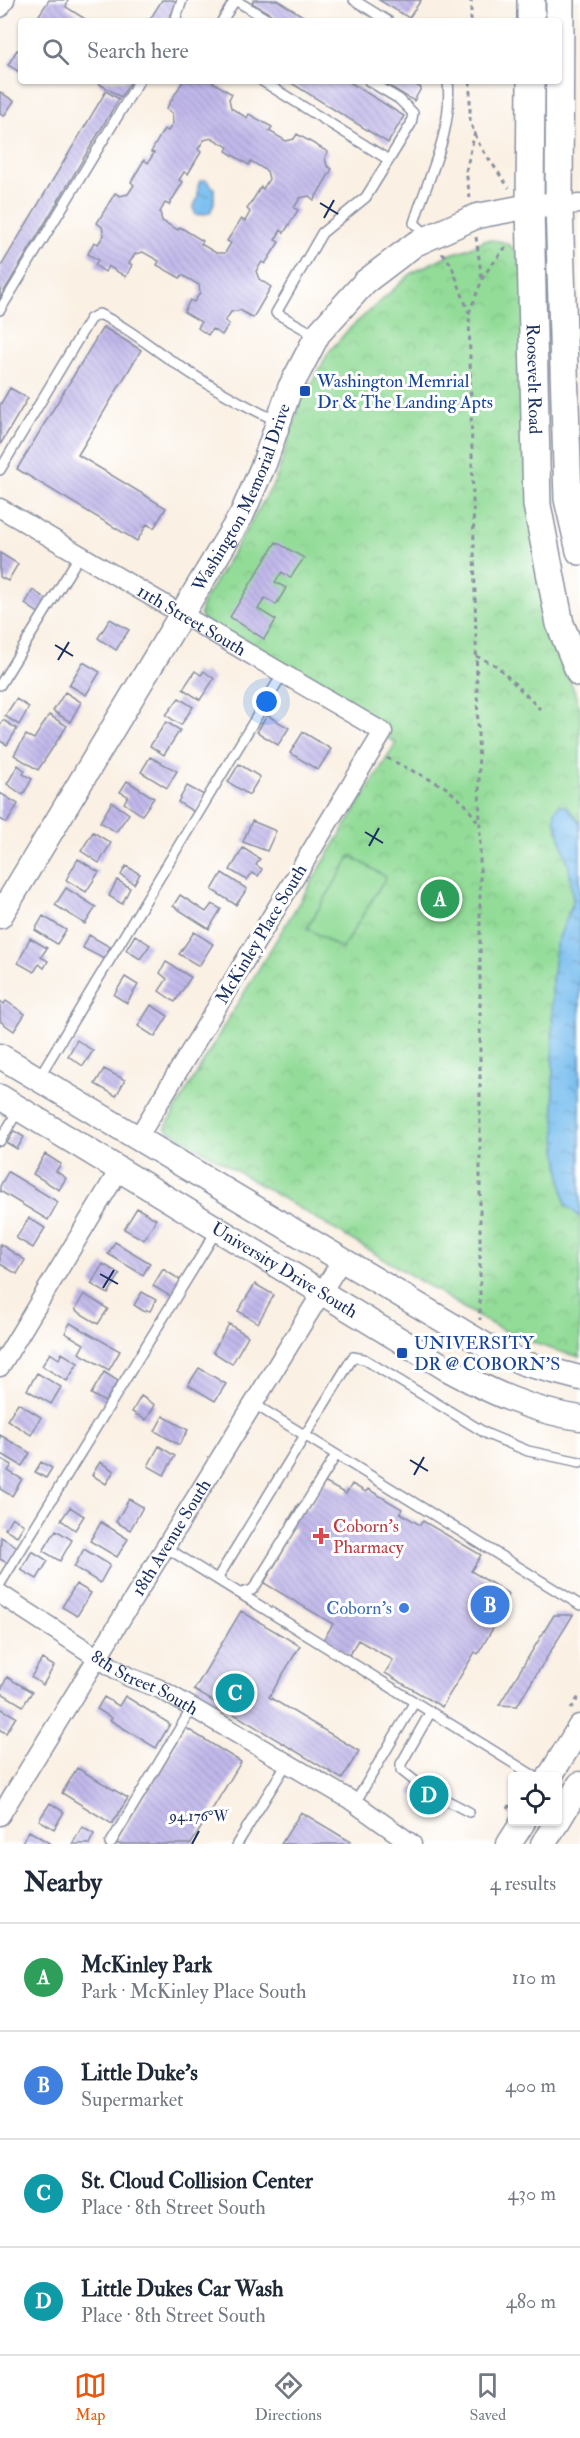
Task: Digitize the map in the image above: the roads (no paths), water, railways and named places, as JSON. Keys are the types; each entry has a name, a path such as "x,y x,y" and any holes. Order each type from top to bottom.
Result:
{"main road":[{"path":"531,0 531,18"},
{"name":"Roosevelt Road","path":"560,0 561,18"},
{"name":"Roosevelt Road","path":"562,46 569,205 568,499 580,551"},
{"name":"Roosevelt Road","path":"531,84 530,207 537,506 560,624 580,673"},
{"name":"Washington Memorial Drive","path":"0,916 242,514 264,465 291,388 317,336 365,282 415,244 477,216 530,207 569,205"},
{"path":"0,921 0,935"},
{"path":"0,1056 343,1258 451,1325 508,1356 547,1370 580,1378"},
{"name":"University Drive South","path":"10,1103 446,1368 492,1391 537,1409 580,1418"},
{"path":"566,1789 580,1727"},
{"path":"509,1844 520,1826"},
{"path":"543,1844 554,1826"}],"street":[{"path":"0,8 5,0"},
{"name":"11th Street South","path":"0,508 383,732"},
{"name":"McKinley Place South","path":"139,1137 383,732"},
{"path":"0,1366 119,1170"},
{"name":"18th Avenue South","path":"0,1816 343,1258"},
{"name":"8th Street South","path":"0,1594 129,1677 160,1689 355,1803 412,1844"}],"lane":[{"path":"176,18 182,0"},
{"path":"224,18 235,0 265,18"},
{"path":"354,0 382,18"},
{"path":"0,310 137,84"},
{"path":"267,84 389,160"},
{"path":"317,336 276,313 322,233 366,196 411,124 412,113 399,99 374,84"},
{"path":"429,238 414,223 443,144 450,100 448,84"},
{"path":"0,470 72,349 94,316 99,314 152,345 166,357 234,400 279,422"},
{"path":"0,685 80,555"},
{"path":"38,1079 283,673"},
{"path":"0,1141 10,1103"},
{"path":"0,1584 217,1230"},
{"path":"217,1579 353,1358 358,1357 487,1434 528,1451 580,1462"},
{"path":"254,1404 578,1600"},
{"path":"240,1593 252,1590 256,1585 336,1455"},
{"path":"165,1547 527,1772"},
{"path":"355,1803 414,1703"},
{"path":"110,1844 192,1708"},
{"path":"416,1782 401,1770 401,1764 430,1713"},
{"path":"237,1844 287,1763"},
{"path":"448,1801 469,1812"}],"water":[{"path":"206,180 214,188 214,203 210,213 196,215 193,208 198,197 198,186 200,181"},
{"path":"560,805 567,807 580,823 580,1217 566,1205 563,1191 557,1149 553,1088 552,982 556,945 573,902 569,867 555,820 555,810"}],"place":[{"name":"Washington Memrial Dr & The Landing Apts","path":"305,391"},
{"name":"McKinley Park","path":"440,899"},
{"name":"UNIVERSITY DR @ COBORN'S","path":"402,1353"},
{"name":"Coborn's Pharmacy","path":"321,1536"},
{"name":"Little Duke's","path":"490,1605"},
{"name":"Coborn's","path":"404,1608"},
{"name":"St. Cloud Collision Center","path":"235,1693"},
{"name":"Little Dukes Car Wash","path":"429,1795"}]}
